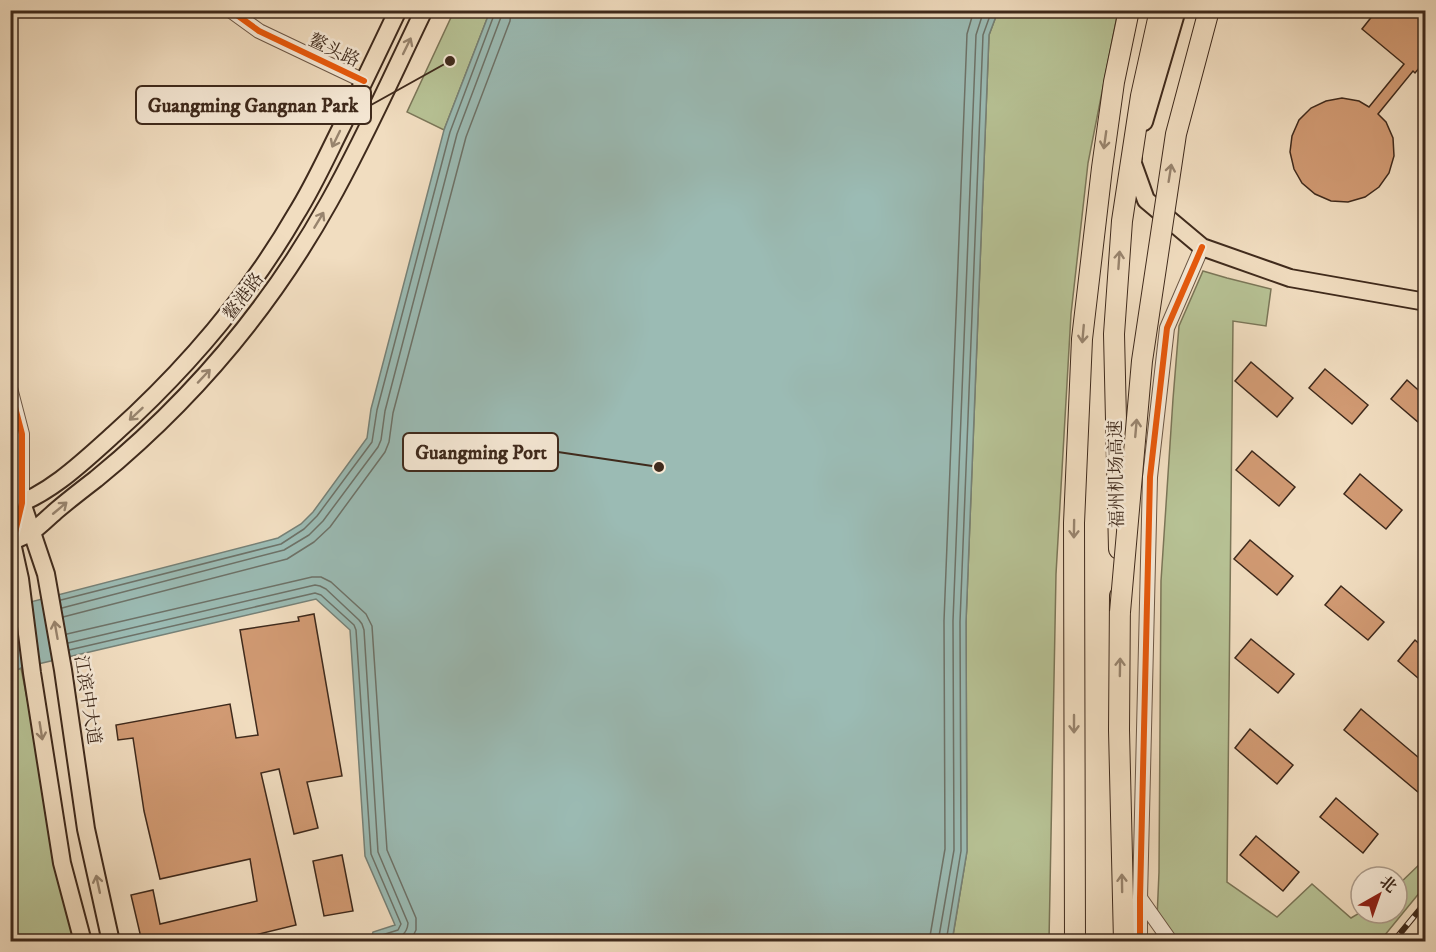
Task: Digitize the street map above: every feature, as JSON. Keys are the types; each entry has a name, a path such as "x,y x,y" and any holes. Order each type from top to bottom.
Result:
{"highway":[{"path":"1114,82 1122,10"},
{"name":"福州机场高速","path":"1075,942 1074,523 1083,339 1114,82 1129,10"},
{"name":"福州机场高速","path":"1124,942 1114,334 1122,221 1141,96 1160,10"},
{"path":"1120,612 1143,350 1176,134 1209,10"}],"main road":[{"name":"鳌港路","path":"16,505 57,482 128,421 164,387 253,282 296,216 315,181 398,10"},
{"name":"鳌港路","path":"12,537 32,531 143,438 232,345 260,309 335,193 424,10"},
{"path":"1177,10 1132,161 1146,200 1202,247 1290,278 1425,302"},
{"name":"江滨中大道","path":"10,467 16,505 32,531 46,574 63,670 86,829 111,942"},
{"path":"12,537 62,862 83,942"}],"street":[{"name":"鳌头路","path":"230,10 259,31 364,81"},
{"path":"1140,942 1150,477 1167,328 1202,247"},
{"path":"10,388 22,434 12,537"},
{"path":"1140,898 1171,942"}],"green space":[{"path":"454,11 490,11 444,130 407,112"},
{"path":"998,11 1118,11 1088,163 1071,314 1056,574 1049,941 952,942 967,851 966,622 989,35"},
{"path":"1203,271 1271,289 1266,326 1233,321 1227,882 1277,917 1312,884 1349,916 1349,925 1393,925 1380,941 1156,942 1159,872 1161,581 1179,326"},
{"path":"21,668 75,941 18,941 10,904 10,673"},
{"path":"1425,859 1425,886 1409,906 1409,874"}],"water":[{"path":"490,11 998,11 989,35 966,622 967,851 952,941 370,941 373,932 395,925 365,856 350,630 316,599 21,668 11,673 11,607 278,538 301,524 313,512 367,438 371,409 444,130"}],"building":[{"path":"1377,10 1425,10 1425,61 1415,73 1413,71 1378,114 1386,122 1393,138 1394,156 1389,173 1379,187 1365,197 1348,202 1331,201 1315,194 1302,183 1294,169 1290,152 1292,136 1299,120 1311,108 1326,101 1342,98 1359,101 1369,107 1404,64 1362,29"},
{"path":"1251,362 1293,398 1277,417 1235,381"},
{"path":"1325,369 1368,405 1352,424 1309,388"},
{"path":"1407,380 1425,396 1425,428 1391,399"},
{"path":"1252,451 1295,487 1279,506 1236,470"},
{"path":"1360,474 1402,510 1386,529 1344,494"},
{"path":"1250,540 1293,576 1277,595 1234,559"},
{"path":"1341,586 1384,622 1368,640 1325,605"},
{"path":"314,614 342,776 307,782 318,828 294,834 279,769 261,773 296,925 226,942 142,942 131,895 153,890 160,924 257,901 250,859 160,879 144,811 133,738 118,740 116,725 230,704 236,738 258,735 240,630 299,621 298,617"},
{"path":"1251,639 1294,674 1278,693 1235,658"},
{"path":"1415,640 1425,649 1425,684 1398,661"},
{"path":"1361,709 1425,763 1425,798 1344,730"},
{"path":"1250,729 1293,765 1277,784 1235,748"},
{"path":"1336,798 1378,834 1363,853 1320,817"},
{"path":"1256,836 1299,872 1283,891 1240,855"},
{"path":"342,855 353,911 324,916 313,861"}],"railway":[{"path":"1393,942 1426,902"}],"cycle path":[{"path":"230,10 259,31 364,81"},
{"path":"1140,942 1150,477 1167,328 1202,247"},
{"path":"10,388 22,434 22,503 13,541"}],"place":[{"name":"Guangming Gangnan Park","path":"450,61"},
{"name":"Guangming Port","path":"659,467"}]}
